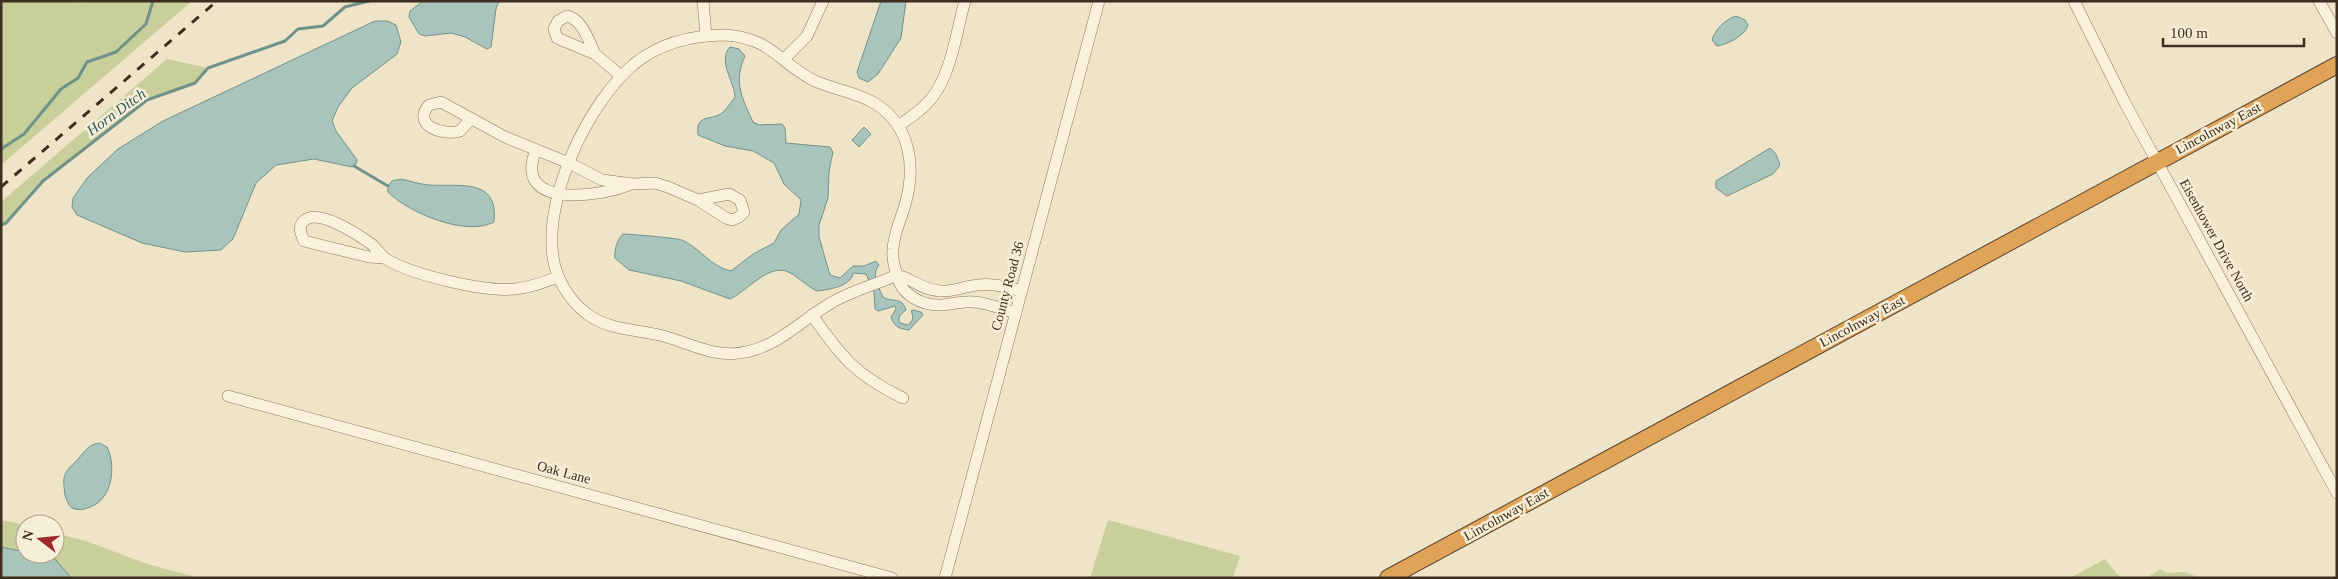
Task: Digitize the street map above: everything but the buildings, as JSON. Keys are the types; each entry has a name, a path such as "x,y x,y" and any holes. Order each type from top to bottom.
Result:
{"highway":[{"name":"Lincolnway East","path":"1388,578 2337,65"}],"street":[{"path":"702,1 706,36"},
{"path":"784,59 807,36 823,1"},
{"path":"898,126 923,108 939,86 948,63 965,1"},
{"name":"County Road 36","path":"945,578 1099,1"},
{"name":"Eisenhower Drive North","path":"2074,1 2157,161 2337,493"},
{"path":"2319,1 2337,33"},
{"path":"1016,314 974,302 942,305 924,302 903,289 899,284 897,275 893,247 909,192 912,172 910,151 898,126 890,115 874,102 818,82 766,45 749,38 726,35 706,36 669,44 635,63 621,76 592,116 569,163 559,195 552,229 552,245 558,277 578,306 598,321 619,329 666,336 714,353 735,354 756,350 768,345 812,315 849,294 897,275 906,277 919,286 929,289 954,291 982,284 1021,291"},
{"path":"595,54 621,76"},
{"path":"470,120 569,163 602,180 633,184 655,184 698,200"},
{"path":"536,150 532,165 536,181 545,189 559,195 594,195 612,192 633,184"},
{"path":"384,258 371,244 324,218 314,217 305,220 301,225 300,231 304,241 369,257 384,258 418,272 494,290 524,288 558,277"},
{"path":"812,315 835,348 856,371 876,385 903,398"},
{"name":"Oak Lane","path":"228,396 892,578"}],"green space":[{"path":"1,1 67,1 78,3 97,1 192,1 1,165"},
{"path":"167,59 208,68 195,83 147,100 43,181 6,223 1,225 1,202"},
{"path":"1,520 15,523 15,564 65,564 65,536 86,541 147,564 200,578 1,578"},
{"path":"1108,520 1240,556 1233,578 1090,578"},
{"path":"2105,559 2117,574 2123,578 2070,578"},
{"path":"2161,569 2166,573 2184,572 2201,578 2146,578"}],"water":[{"path":"423,1 499,1 496,9 491,47 487,49 465,37 451,33 425,36 419,34 409,17 410,11"},
{"path":"881,1 906,1 901,38 878,74 868,82 859,78 857,72"},
{"path":"1736,16 1745,20 1748,25 1746,29 1736,39 1717,46 1712,40 1715,32 1724,22"},
{"path":"375,21 387,21 396,25 401,42 397,54 352,88 338,107 332,121 336,131 357,160 356,164 352,167 314,159 276,165 256,183 233,239 221,250 185,252 142,243 77,215 72,207 73,198 88,177 118,149 163,121"},
{"path":"730,47 739,49 745,56 741,65 739,82 742,97 753,122 759,125 782,124 785,128 786,143 830,147 833,152 829,171 828,198 819,225 819,237 830,275 840,278 853,266 864,266 876,261 879,265 875,277 883,297 899,301 906,310 899,317 900,323 908,325 910,323 913,317 911,311 913,310 921,312 923,315 909,330 900,328 894,323 891,317 896,309 895,306 878,311 875,309 874,292 866,274 853,273 852,277 844,284 817,291 790,273 779,270 764,275 730,299 681,281 629,270 615,258 616,245 623,234 671,238 688,243 717,266 731,271 753,254 774,243 781,230 799,214 801,200 784,184 774,163 753,151 725,146 698,135 699,123 702,120 722,113 735,97 725,59"},
{"path":"864,127 871,134 859,147 852,140"},
{"path":"1770,148 1776,154 1780,165 1773,174 1727,196 1716,188 1716,181"},
{"path":"401,179 429,185 475,187 484,191 490,198 494,208 494,222 482,226 469,227 454,225 423,215 409,208 388,192 388,186 392,181"},
{"path":"99,443 107,447 112,464 112,474 107,491 102,499 85,509 72,508 68,504 65,495 65,474 88,448"},
{"path":"1,547 15,550 15,564 59,564 71,578 1,578"}],"waterway":[{"path":"1,149 24,134 61,89 78,78 87,62 116,52 146,24 153,1"},
{"name":"Horn Ditch","path":"1,225 6,223 43,181 147,100 195,83 208,68 285,41 298,29 323,26 345,7 369,1"},
{"path":"354,166 388,186"}],"railway":[{"path":"1,187 217,1"}]}
